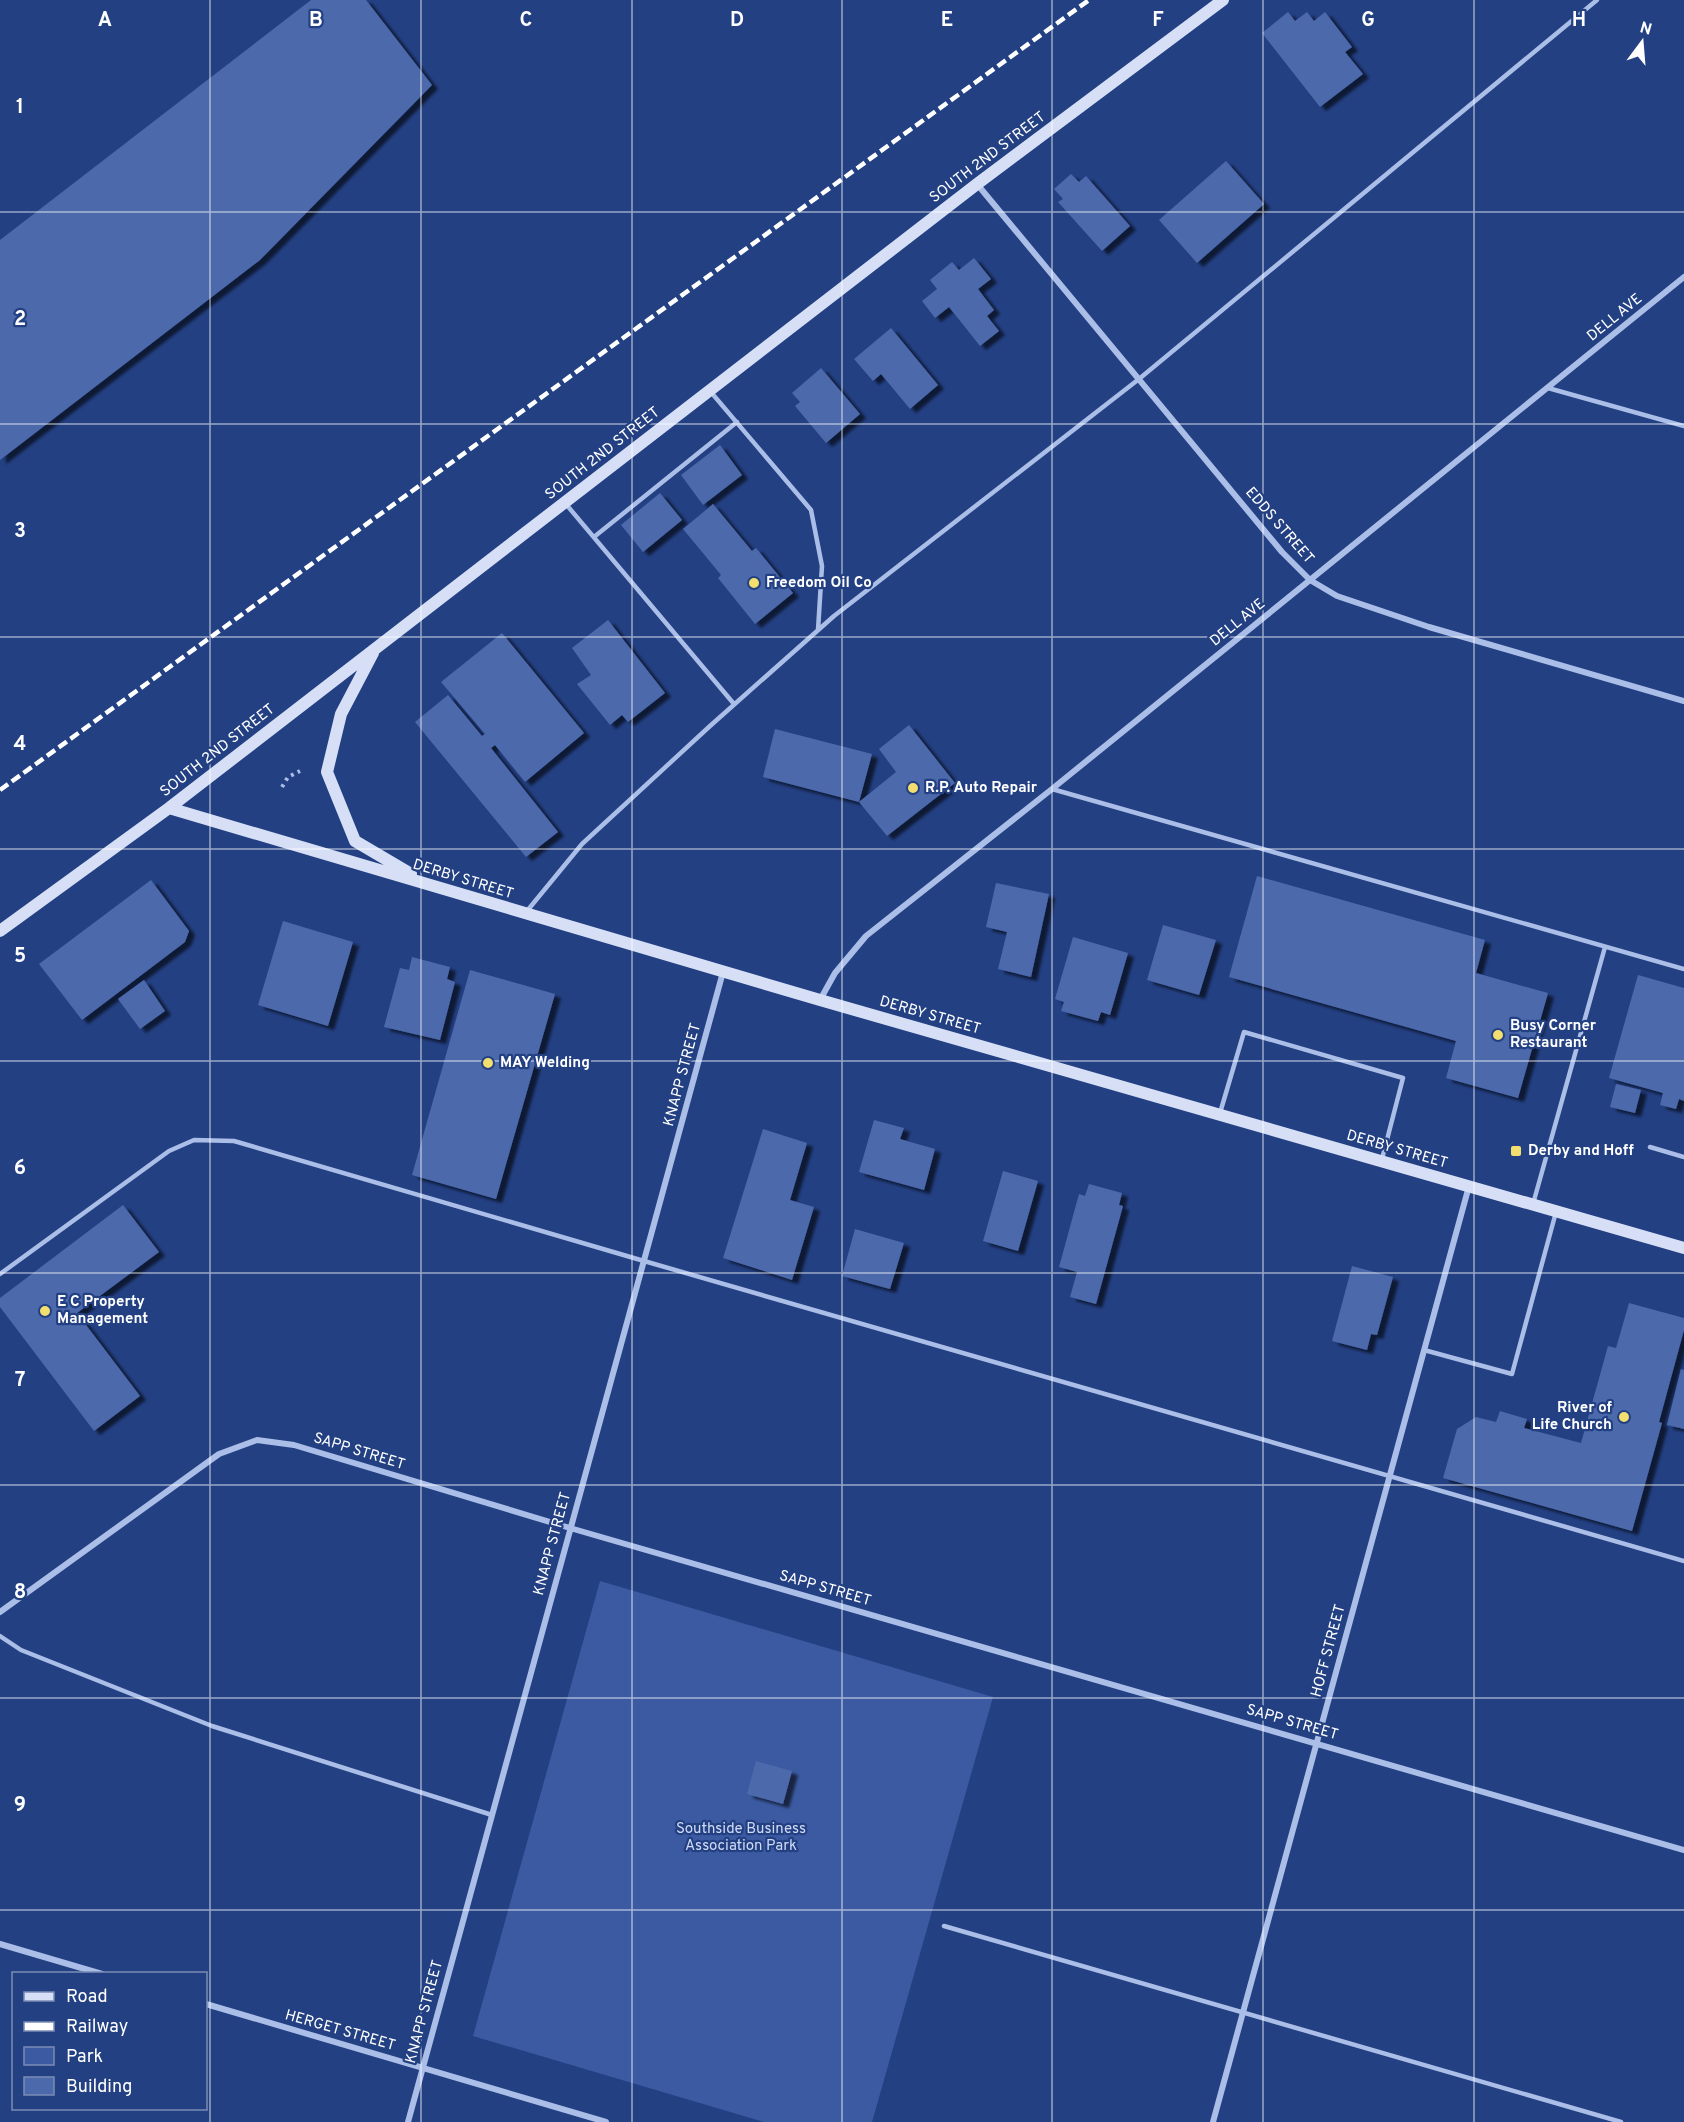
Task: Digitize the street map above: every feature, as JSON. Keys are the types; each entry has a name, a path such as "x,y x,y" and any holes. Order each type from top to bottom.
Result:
{"main road":[{"name":"SOUTH 2ND STREET","path":"0,931 169,808 977,184 1223,0"},
{"path":"375,649 341,714 327,771 355,841 427,884"},
{"name":"DERBY STREET","path":"169,808 723,972 1684,1248"}],"street":[{"name":"EDDS STREET","path":"977,184 1282,552 1310,580 1336,596 1429,627 1684,701"},
{"name":"DELL AVE","path":"820,1000 835,973 866,936 1052,789 1684,277"},
{"name":"KNAPP STREET","path":"408,2122 723,972"},
{"name":"HOFF STREET","path":"1213,2122 1469,1186"},
{"name":"SAPP STREET","path":"0,1612 219,1454 257,1440 294,1445 570,1528 1684,1850"},
{"path":"0,1944 95,1972"},
{"name":"HERGET STREET","path":"207,2004 606,2122"}],"lane":[{"path":"525,914 582,844 818,630 1139,379 1597,0"},
{"path":"1548,388 1684,426"},
{"path":"710,391 811,510 822,566 818,630"},
{"path":"594,537 737,422"},
{"path":"565,503 734,704"},
{"path":"1052,789 1684,969"},
{"path":"1533,1204 1605,946"},
{"path":"1219,1115 1244,1032 1403,1078 1381,1161"},
{"path":"0,1274 169,1151 194,1140 234,1141 644,1262 1684,1561"},
{"path":"1650,1147 1684,1157"},
{"path":"1424,1350 1512,1374 1556,1211"},
{"path":"0,1636 21,1650 212,1726 492,1815"},
{"path":"944,1926 1621,2122"}],"path":[{"path":"282,788 288,777 300,771"}],"green space":[{"name":"Southside Business Association Park","path":"600,1581 993,1697 872,2122 764,2122 473,2036"}],"building":[{"path":"311,0 366,0 432,85 260,260 0,460 0,240"},
{"path":"1288,12 1295,21 1307,12 1314,21 1325,12 1352,47 1345,52 1363,74 1320,107 1262,33"},
{"path":"1226,161 1264,204 1197,263 1159,220"},
{"path":"1071,174 1079,182 1086,176 1130,226 1102,251 1058,202 1063,199 1054,189"},
{"path":"974,258 991,279 978,289 994,310 987,316 999,331 980,346 949,307 935,318 922,301 937,289 930,280 952,262 959,270"},
{"path":"891,328 938,385 910,409 881,374 873,381 854,359"},
{"path":"821,368 860,414 826,443 795,406 800,402 792,393"},
{"path":"720,445 742,475 703,505 681,475"},
{"path":"660,493 682,520 643,552 621,525"},
{"path":"713,504 752,551 756,548 793,593 755,624 718,578 721,575 683,529"},
{"path":"608,620 665,693 628,722 622,715 610,725 577,684 591,675 572,648"},
{"path":"502,633 584,733 525,782 495,745 491,748 558,832 526,857 415,722 448,695 482,736 485,734 441,682"},
{"path":"909,725 955,783 887,836 859,802 896,772 879,749"},
{"path":"775,729 872,754 859,802 763,777"},
{"path":"1257,876 1485,940 1476,973 1548,993 1518,1098 1446,1078 1456,1041 1229,977"},
{"path":"151,880 189,931 185,942 82,1020 39,964"},
{"path":"996,883 1049,894 1031,977 998,969 1007,932 986,927"},
{"path":"283,921 353,942 328,1026 258,1005"},
{"path":"1163,925 1216,940 1199,995 1147,980"},
{"path":"1073,937 1128,953 1110,1015 1101,1012 1098,1021 1061,1011 1064,1002 1055,999"},
{"path":"412,957 450,967 447,979 455,982 440,1040 384,1027 400,968 409,970"},
{"path":"470,970 555,994 496,1199 412,1175"},
{"path":"1638,975 1684,988 1684,1101 1679,1099 1676,1109 1660,1105 1663,1093 1609,1078"},
{"path":"144,980 165,1011 140,1029 118,999"},
{"path":"1616,1084 1641,1090 1635,1113 1610,1107"},
{"path":"874,1120 904,1128 900,1139 935,1149 924,1190 859,1172"},
{"path":"763,1129 807,1143 790,1200 814,1207 792,1280 723,1258"},
{"path":"1003,1171 1038,1181 1018,1251 983,1241"},
{"path":"1089,1184 1122,1193 1119,1205 1123,1206 1096,1304 1070,1297 1077,1272 1059,1267 1079,1194 1085,1196"},
{"path":"123,1205 159,1252 77,1313 140,1396 94,1431 0,1307 0,1298"},
{"path":"855,1229 904,1243 890,1289 842,1276"},
{"path":"1352,1266 1393,1277 1377,1335 1371,1334 1367,1350 1332,1341"},
{"path":"1629,1303 1684,1318 1684,1330 1659,1422 1662,1423 1632,1531 1443,1478 1457,1429 1476,1417 1496,1422 1500,1411 1527,1419 1524,1428 1581,1443 1608,1346 1616,1348"},
{"path":"1681,1369 1684,1370 1684,1429 1667,1425"},
{"path":"756,1761 792,1771 783,1804 747,1794"}],"railway":[{"path":"0,790 1089,0"}],"place":[{"name":"Freedom Oil Co","path":"754,583"},
{"name":"R.P. Auto Repair","path":"913,788"},
{"name":"Busy Corner Restaurant","path":"1498,1035"},
{"name":"MAY Welding","path":"488,1063"},
{"name":"Derby and Hoff","path":"1516,1151"},
{"name":"E C Property Management","path":"45,1311"},
{"name":"River of Life Church","path":"1624,1417"}]}
